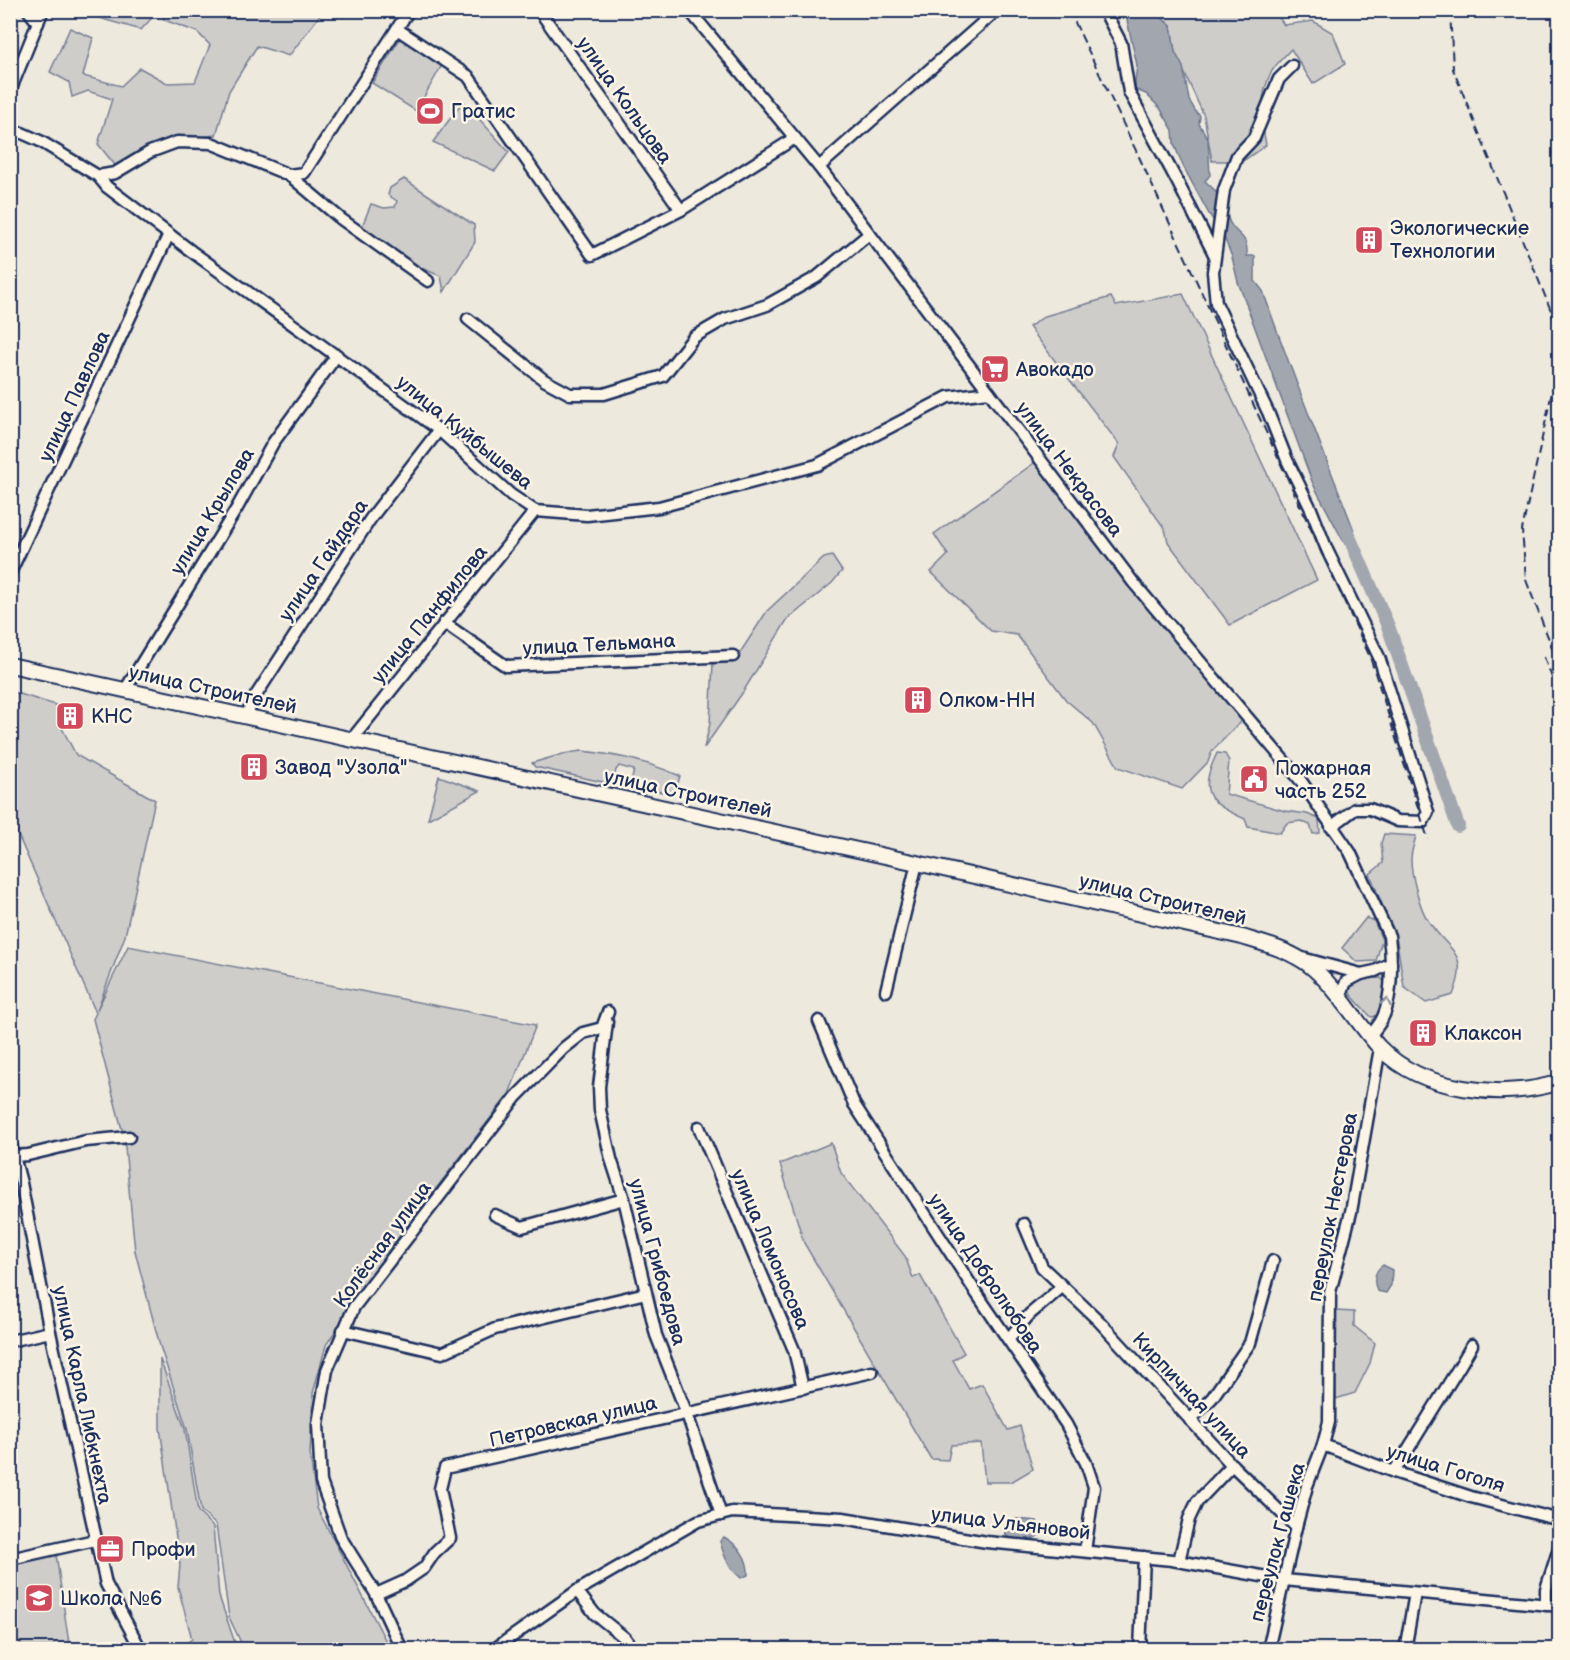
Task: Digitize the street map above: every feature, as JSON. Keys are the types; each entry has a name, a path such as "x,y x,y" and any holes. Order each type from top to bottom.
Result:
{"main road":[{"name":"улица Строителей","path":"10,665 917,863 1242,937 1297,957 1322,976 1380,1048 1402,1067 1420,1076 1440,1083 1479,1089 1519,1091 1537,1089 1560,1082"}],"street":[{"path":"28,10 38,23"},
{"path":"10,91 43,10"},
{"path":"289,175 304,173 409,10"},
{"name":"улица Кольцова","path":"539,10 681,210"},
{"name":"улица Некрасова","path":"689,10 819,167 1133,582 1301,781 1350,852 1389,936 1391,963 1388,995 1382,1019 1370,1036"},
{"path":"819,167 997,10"},
{"path":"1104,10 1121,43 1129,92 1178,181 1215,255"},
{"path":"397,29 468,76 592,255 681,210 795,138"},
{"path":"1292,66 1279,79 1254,138 1237,156 1224,189 1216,237 1214,272 1216,303 1268,412 1327,550 1379,657 1428,812 1423,822 1398,821 1370,809 1355,809 1331,827"},
{"name":"улица Куйбышева","path":"10,132 22,133 40,141 98,176 107,187 169,234 439,430 511,495 535,511 587,515 659,507 817,465 948,397 989,392"},
{"path":"98,176 115,173 150,152 177,142 210,143 289,175 341,219 428,281"},
{"name":"улица Павлова","path":"10,573 169,234"},
{"path":"468,319 544,380 570,394 604,394 663,376 694,337 725,319 767,305 817,277 869,234"},
{"name":"улица Крылова","path":"125,690 237,508 273,443 337,355"},
{"name":"улица Гайдара","path":"247,716 257,693 371,518 439,430"},
{"name":"улица Панфилова","path":"352,740 535,511"},
{"name":"улица Тельмана","path":"444,622 506,666 733,656"},
{"path":"886,992 917,863"},
{"path":"1297,957 1360,974"},
{"path":"1341,997 1346,982 1360,974 1376,971 1391,963"},
{"name":"улица Грибоедова","path":"608,1012 598,1087 600,1110 610,1159 624,1199 656,1335 687,1414 721,1515"},
{"name":"Колёсная улица","path":"402,1650 376,1594 341,1538 321,1482 318,1424 327,1370 354,1308 516,1097 574,1040 583,1033 602,1028 608,1012"},
{"name":"улица Добролюбова","path":"819,1021 854,1104 1066,1424 1086,1463 1094,1487 1085,1551"},
{"name":"переулок Нестерова","path":"1323,1445 1329,1422 1330,1292 1351,1212 1380,1048"},
{"name":"улица Ломоносова","path":"699,1127 794,1350 803,1388"},
{"path":"14,1156 28,1155 86,1141 129,1137"},
{"name":"улица Карла Либкнехта","path":"10,1141 21,1183 50,1332 106,1584 141,1650"},
{"path":"495,1215 522,1227 624,1199"},
{"name":"Кирпичная улица","path":"1024,1224 1042,1267 1098,1320 1232,1465 1296,1527"},
{"path":"1190,1420 1212,1398 1250,1343 1273,1261"},
{"path":"1008,1339 1030,1314 1062,1287"},
{"path":"343,1330 442,1353 495,1329 646,1293"},
{"path":"10,1341 50,1332"},
{"path":"1394,1472 1472,1345"},
{"name":"Петровская улица","path":"376,1594 405,1581 424,1568 435,1552 450,1538 441,1489 445,1468 872,1372"},
{"name":"улица Гоголя","path":"1323,1445 1394,1472 1471,1497 1560,1520"},
{"name":"переулок Гашека","path":"1268,1650 1307,1486 1323,1445"},
{"path":"1179,1561 1189,1519 1197,1502 1232,1465"},
{"name":"улица Ульяновой","path":"494,1650 577,1591 698,1521 732,1512 843,1518 987,1542 1179,1561 1284,1580 1560,1606"},
{"path":"10,1559 95,1540"},
{"path":"1546,1605 1546,1589 1560,1545"},
{"path":"1140,1650 1144,1557"},
{"path":"577,1591 595,1614 625,1638 634,1650"},
{"path":"1405,1650 1415,1593"}],"shaded area":[{"path":"83,11 158,11 141,30"},
{"path":"162,11 323,11 289,56 257,46 229,91 216,135 167,141 115,165 98,144 112,99 88,91 72,97 69,82 50,72 70,28 93,38 83,76 121,86 140,68 167,83 195,82 210,45 197,32 164,20"},
{"path":"1125,11 1154,11 1171,26 1175,52 1183,67 1189,100 1200,116 1199,124 1208,139 1210,175 1205,181 1219,196 1230,223 1244,240 1247,256 1255,256 1255,281 1263,291 1355,533 1355,541 1345,544 1313,484 1238,282 1232,257 1222,232 1209,214 1183,166 1174,144 1173,130 1160,108 1146,94 1134,89 1137,65"},
{"path":"1154,11 1275,11 1284,25 1313,21 1333,33 1345,64 1313,84 1291,49 1272,71 1265,89 1262,117 1266,145 1243,161 1212,161 1204,116 1175,52 1171,26"},
{"path":"401,37 442,65 416,111 372,83"},
{"path":"463,101 509,152 495,171 433,142"},
{"path":"404,179 474,225 475,242 444,292 441,276 421,268 361,229 371,204 384,208 395,207 397,201 388,195 390,188"},
{"path":"1183,294 1317,580 1230,625 1168,542 1165,529 1114,457 1119,444 1029,327 1045,316 1111,297 1116,306"},
{"path":"1037,461 1155,618 1243,720 1212,751 1208,762 1182,789 1118,767 1093,723 1066,700 1017,635 991,631 931,572 948,555 934,534"},
{"path":"832,556 842,571 832,583 787,620 743,692 704,748 710,724 713,663 736,659 767,611 824,558"},
{"path":"10,691 59,706 61,726 76,755 155,800 125,936 97,1010 128,946 536,1025 509,1094 391,1247 326,1345 313,1393 310,1454 317,1508 390,1649 244,1649 229,1617 216,1525 201,1511 187,1429 160,1346 135,1251 124,1137 93,1019 96,1013 11,819"},
{"path":"581,751 632,759 680,776 675,794 630,787 634,770 619,766 612,784 535,767 532,763"},
{"path":"1217,753 1225,754 1229,761 1226,794 1285,811 1307,814 1319,819 1320,833 1313,834 1310,825 1301,821 1287,823 1280,833 1248,827 1245,819 1214,801 1207,787 1211,767"},
{"path":"439,776 480,791 428,819"},
{"path":"1384,834 1416,836 1411,859 1419,901 1429,922 1450,947 1458,961 1458,981 1453,995 1426,1003 1404,987 1397,942 1370,874 1383,863 1381,843"},
{"path":"1366,918 1374,921 1382,940 1376,961 1357,962 1342,948"},
{"path":"1381,978 1385,983 1382,1001 1377,1016 1371,1017 1349,990 1359,981"},
{"path":"831,1143 841,1173 905,1256 913,1278 920,1275 964,1353 953,1360 969,1389 982,1384 1008,1430 1020,1426 1033,1469 1011,1482 985,1482 981,1443 951,1445 948,1460 931,1459 804,1243 780,1164"},
{"path":"1383,1265 1392,1270 1391,1285 1386,1293 1377,1291 1375,1284 1376,1273"},
{"path":"1336,1311 1354,1312 1354,1326 1375,1343 1370,1363 1355,1393 1336,1399 1334,1345"},
{"path":"160,1359 185,1429 198,1512 213,1527 219,1596 237,1649 178,1649 192,1639 178,1587 180,1565 160,1428"},
{"path":"1016,1519 1037,1521 1039,1535 1028,1540 1007,1537 1004,1529 1007,1522"},
{"path":"724,1537 742,1553 747,1563 748,1575 741,1578 730,1566 720,1541"},
{"name":"Школа №6","path":"56,1554 68,1637 73,1649 11,1650 11,1563"}],"waterway":[{"path":"1344,525 1388,626 1458,826"}],"railway":[{"path":"1069,10 1370,657 1428,839"},
{"path":"1450,10 1453,69 1556,323 1557,369 1522,530 1526,580 1560,668"},
{"path":"1544,657 1560,698"}],"place":[{"name":"Гратис","path":"430,111"},
{"name":"Экологические Технологии","path":"1369,240"},
{"name":"Авокадо","path":"995,369"},
{"name":"Олком-НН","path":"918,700"},
{"name":"КНС","path":"70,716"},
{"name":"Завод \"Узола\"","path":"254,767"},
{"name":"Пожарная часть 252","path":"1254,779"},
{"name":"Клаксон","path":"1423,1033"},
{"name":"Профи","path":"110,1549"},
{"name":"Школа №6","path":"39,1598"}]}
